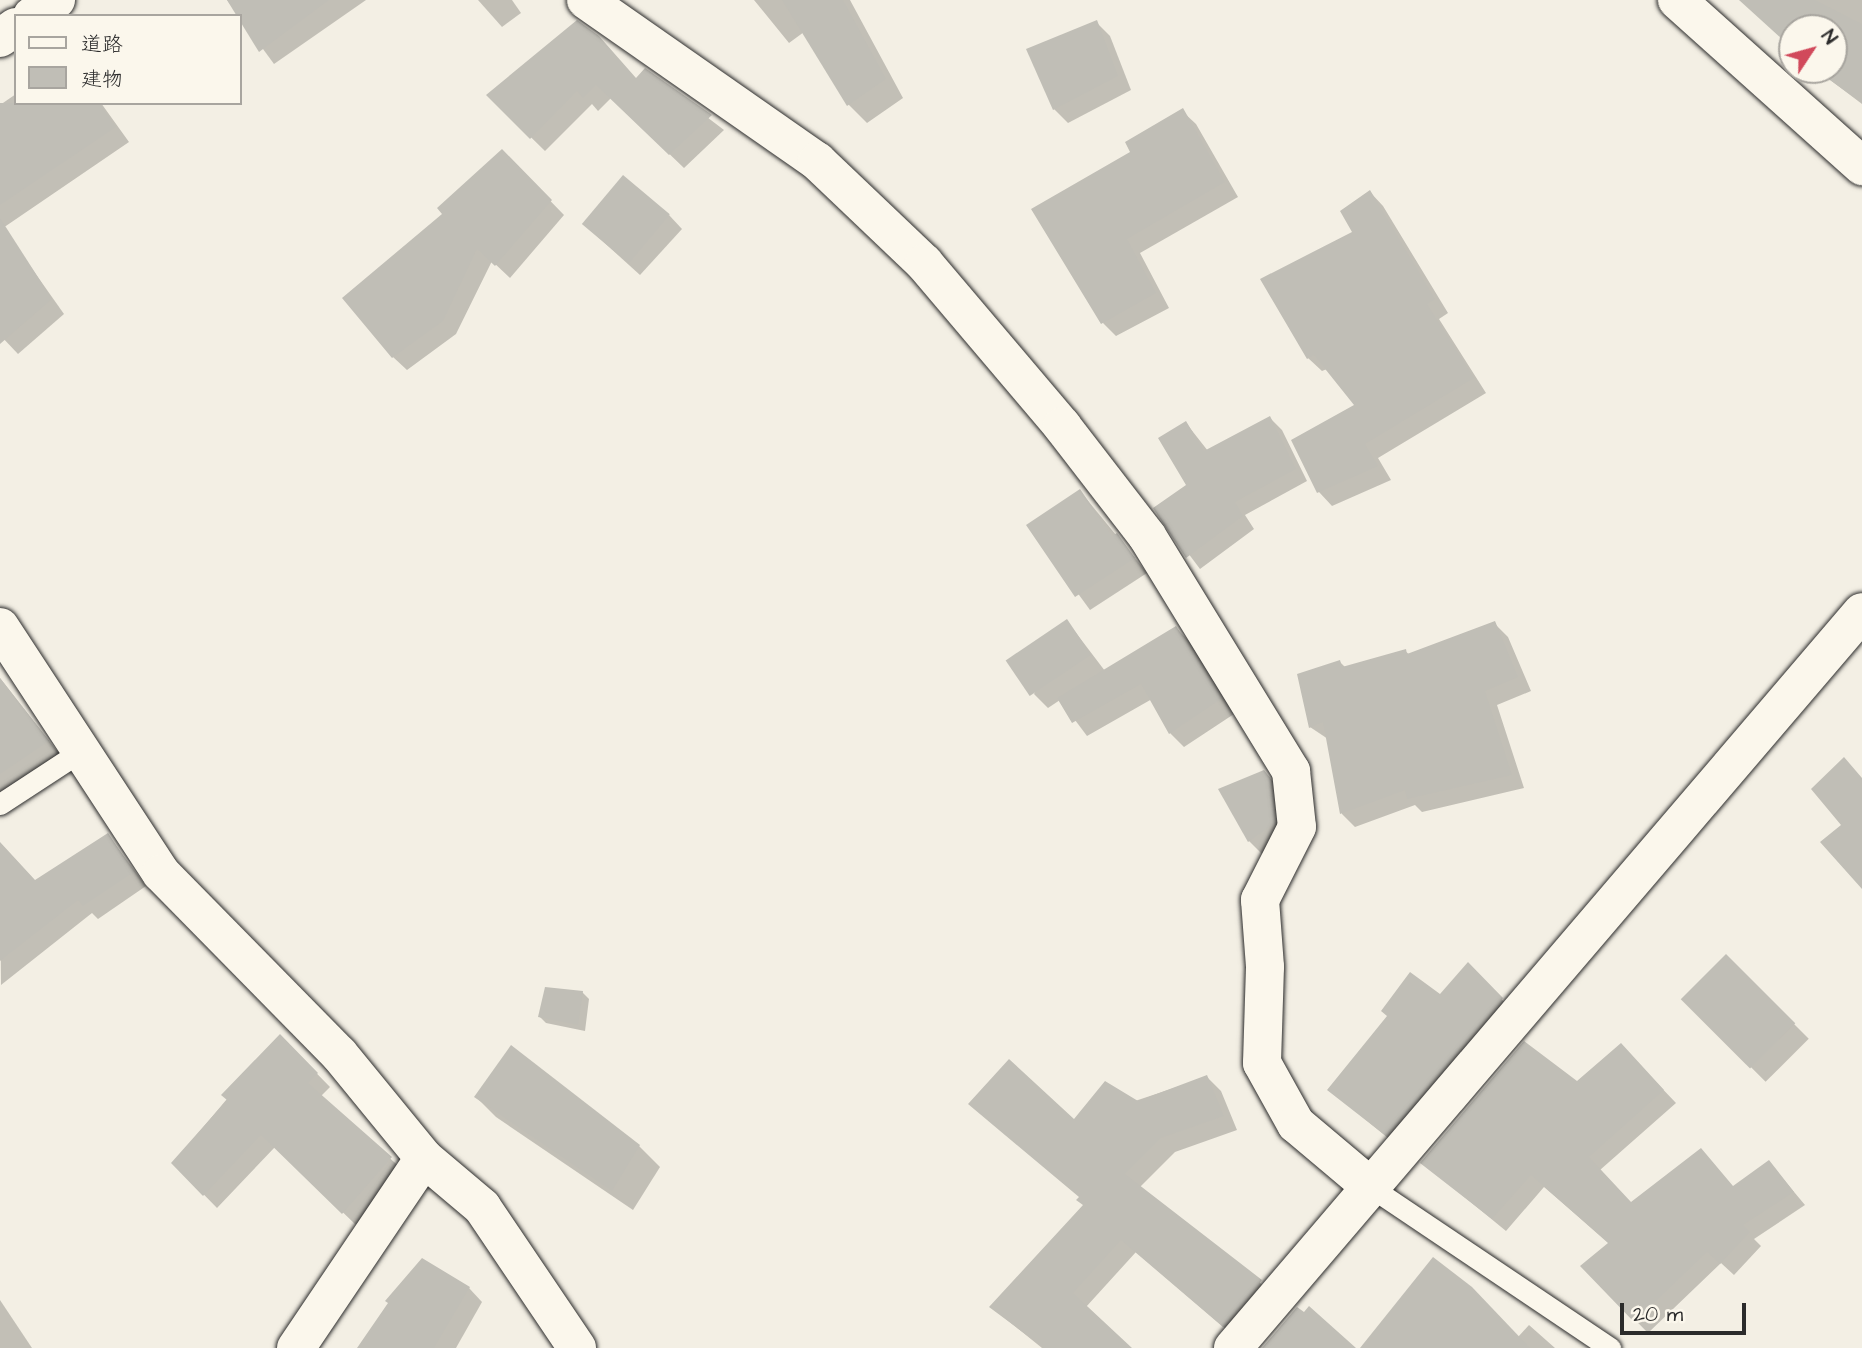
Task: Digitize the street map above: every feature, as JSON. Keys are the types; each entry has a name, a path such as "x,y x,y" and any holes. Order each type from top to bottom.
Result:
{"street":[{"path":"586,0 817,161 924,262 1147,536 1291,771 1297,827 1259,900 1265,967 1262,1063 1296,1124 1372,1188"},
{"path":"1677,0 1862,166"},
{"path":"1233,1348 1862,612"},
{"path":"0,627 161,873 340,1054 424,1158 482,1207 577,1348"},
{"path":"296,1348 424,1158"}],"lane":[{"path":"0,804 81,751"},
{"path":"1372,1188 1610,1348"}],"building":[{"path":"227,0 329,0 259,52 242,24 242,14 236,14"},
{"path":"782,0 843,0 886,79 847,106"},
{"path":"1739,0 1815,0 1842,14 1778,14 1778,35"},
{"path":"1848,17 1862,24 1862,103 1836,84 1848,84"},
{"path":"577,20 599,36 636,78 645,68 712,115 669,155 596,85 583,98 577,91 530,139 486,95"},
{"path":"1097,20 1118,76 1053,110 1026,49"},
{"path":"0,103 100,105 116,127 0,205"},
{"path":"1183,108 1225,182 1127,239 1156,293 1101,324 1031,209 1130,152 1125,142"},
{"path":"502,149 552,200 495,266 477,249 443,321 392,358 342,298 442,214 437,208"},
{"path":"623,175 670,214 629,263 582,224"},
{"path":"1370,190 1435,299 1427,304 1474,378 1365,444 1378,466 1317,493 1291,440 1354,405 1314,355 1307,359 1260,279 1352,232 1340,211"},
{"path":"0,218 52,299 0,344"},
{"path":"1270,416 1296,469 1235,502 1243,516 1186,558 1153,508 1186,485 1158,438 1186,421 1204,451"},
{"path":"1080,489 1112,536 1117,533 1135,558 1075,597 1026,525"},
{"path":"1067,619 1091,655 1030,696 1006,660"},
{"path":"1495,621 1518,677 1485,691 1512,775 1407,799 1405,790 1340,814 1323,722 1309,728 1297,674 1340,660 1342,667 1406,649 1407,654"},
{"path":"1176,626 1221,699 1169,734 1141,684 1072,723 1057,698"},
{"path":"0,678 49,741 0,774"},
{"path":"1844,757 1862,778 1862,889 1820,842 1841,825 1811,789"},
{"path":"1264,770 1270,778 1275,823 1248,842 1218,789"},
{"path":"108,833 134,872 83,906 78,900 0,961 0,842 35,880"},
{"path":"1726,954 1795,1023 1750,1069 1681,999"},
{"path":"1468,962 1503,998 1386,1136 1327,1090 1387,1016 1381,1011 1410,972 1440,994"},
{"path":"545,987 583,991 578,1025 538,1017"},
{"path":"280,1034 318,1073 308,1083 392,1157 342,1214 261,1135 203,1196 171,1163 227,1100 221,1095"},
{"path":"1524,1041 1577,1081 1621,1043 1664,1090 1589,1157 1631,1202 1701,1148 1733,1186 1769,1160 1794,1192 1743,1225 1750,1232 1720,1264 1707,1252 1634,1322 1580,1266 1608,1243 1531,1175 1492,1219 1420,1163"},
{"path":"511,1045 640,1145 612,1191 474,1097"},
{"path":"1009,1059 1074,1119 1105,1081 1138,1101 1207,1075 1224,1116 1161,1138 1125,1174 1262,1280 1223,1327 1121,1240 1073,1293 1132,1348 1044,1348 989,1307 1083,1205 1076,1200 1079,1197 968,1104"},
{"path":"1433,1257 1472,1287 1530,1348 1360,1348"},
{"path":"422,1258 470,1287 434,1348 357,1348 388,1303 385,1301"},
{"path":"1309,1306 1356,1348 1262,1348 1297,1307 1304,1312"}]}
